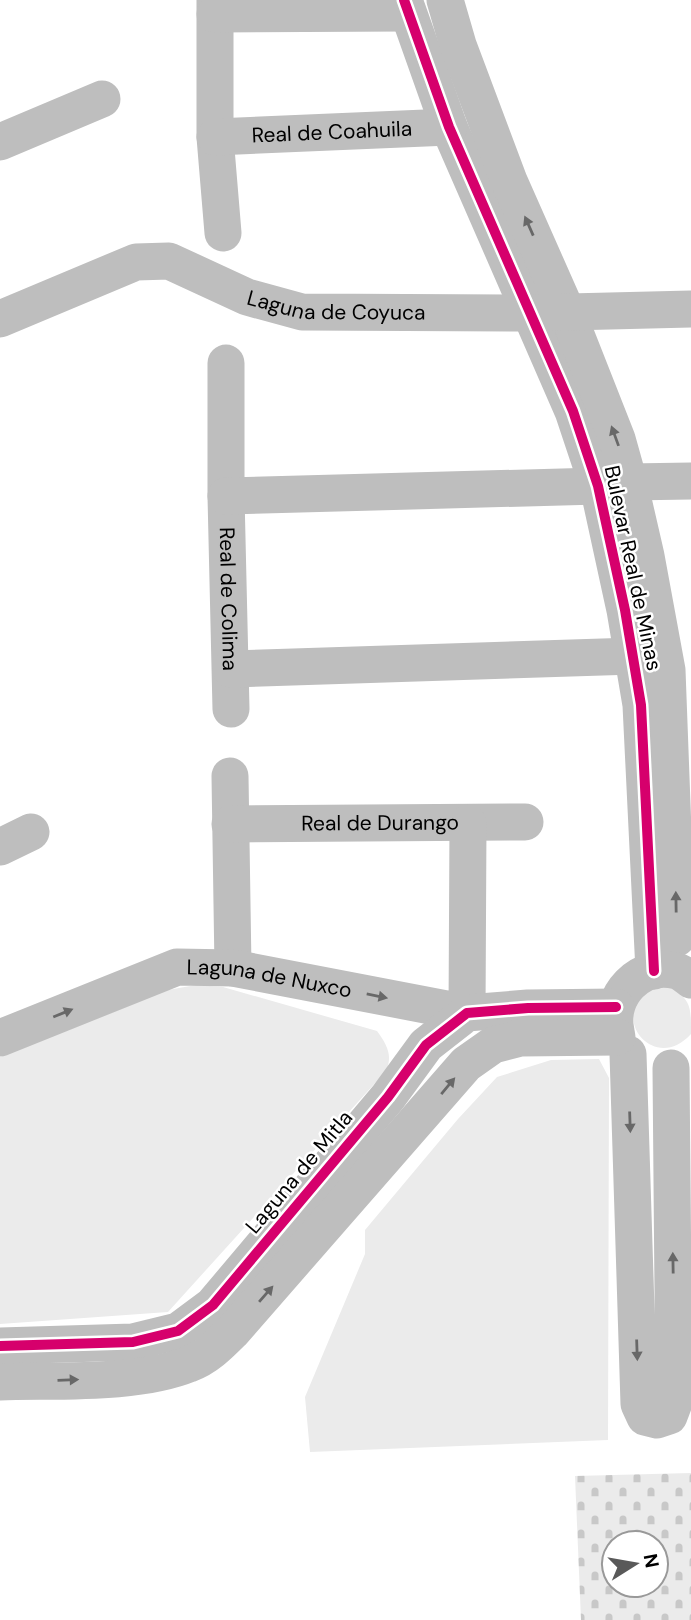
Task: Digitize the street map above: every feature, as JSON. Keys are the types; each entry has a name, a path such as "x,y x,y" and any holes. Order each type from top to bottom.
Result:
{"street":[{"name":"Bulevar Real de Minas","path":"445,0 458,46 509,181 567,312 617,439 614,484"},
{"name":"Bulevar Real de Minas","path":"405,6 449,127 528,313 573,411 614,484 663,654 670,715 674,974"},
{"path":"223,233 215,137 215,7 405,6"},
{"path":"0,142 102,99"},
{"name":"Real de Coahuila","path":"215,137 449,127"},
{"name":"Laguna de Coyuca","path":"0,318 136,262 169,261 247,297 302,312 528,313 691,309"},
{"path":"226,363 226,496"},
{"name":"Real de Colima","path":"663,654 230,670 226,496 691,481"},
{"path":"230,670 231,709"},
{"path":"230,776 233,968"},
{"path":"468,823 525,822"},
{"name":"Real de Durango","path":"230,824 468,823 467,1013"},
{"name":"Laguna de Nuxco","path":"0,1038 177,967 233,968 467,1013"},
{"path":"467,1013 528,1008 620,1033 641,1063 655,1068 681,1064 674,1403 668,1416 657,1420 645,1417 639,1404 620,1033 621,994 629,983 674,974"},
{"name":"Laguna de Mitla","path":"0,1382 133,1360 213,1305 388,1097 426,1045 467,1013"},
{"name":"Laguna de Mitla","path":"0,1346 189,1364 212,1351 232,1332 466,1064 493,1045 520,1038 620,1033"},
{"path":"388,1097 419,1119"}],"green space":[{"path":"196,985 223,987 377,1031 388,1050 386,1071 168,1312 0,1324 0,1057 162,991"},
{"path":"670,986 686,1000 691,1016 691,1034 677,1045 664,1048 651,1045 641,1038 633,1015 637,1002 648,991"},
{"path":"599,1059 609,1078 608,1440 310,1452 305,1397 365,1254 365,1230 497,1077 551,1060"},
{"path":"691,1473 691,1620 581,1620 575,1476"}],"cycle path":[{"path":"404,0 449,127 573,411 598,486 625,610 641,705 654,971"},
{"path":"0,1346 133,1342 178,1331 213,1305 388,1097 426,1045 467,1013 528,1008 616,1007"}]}
